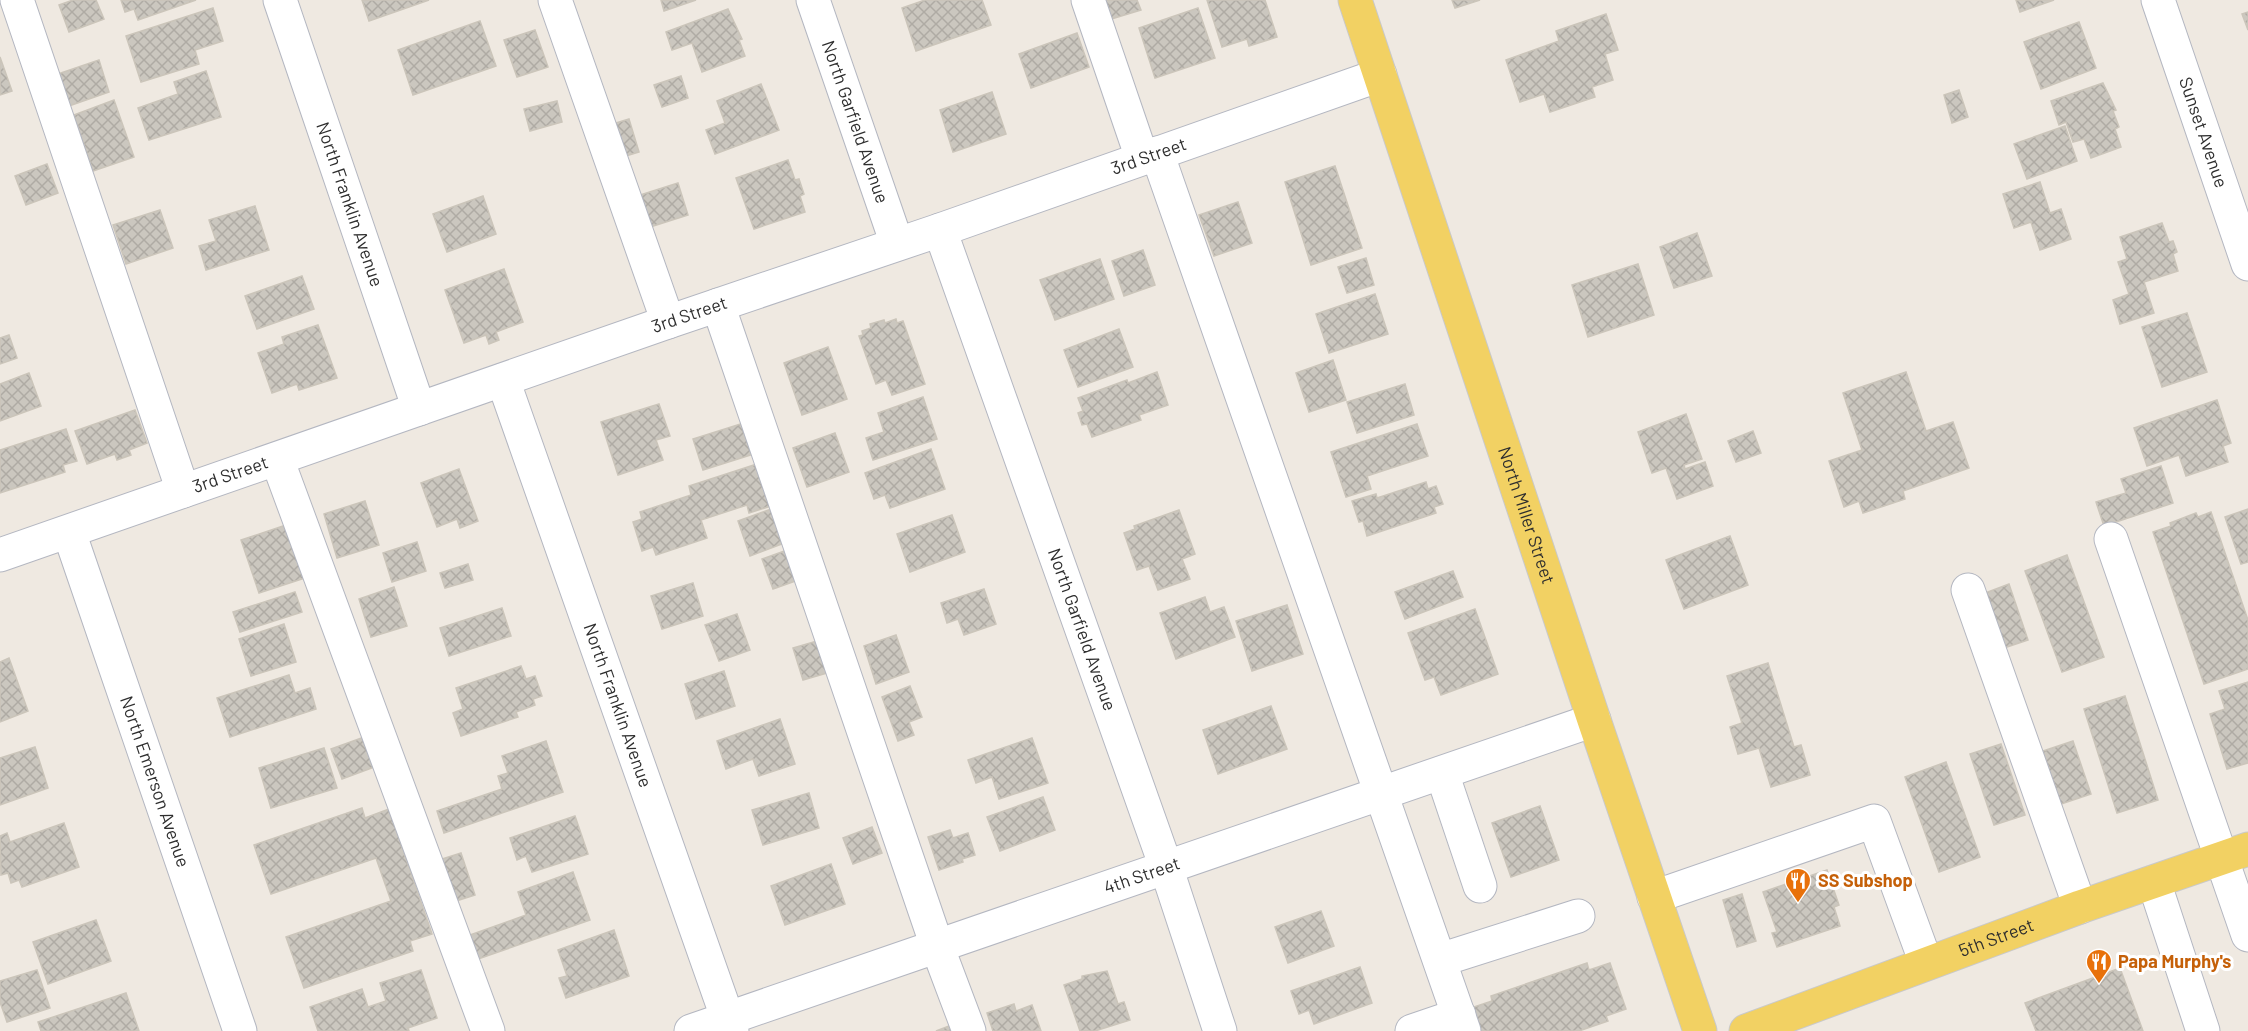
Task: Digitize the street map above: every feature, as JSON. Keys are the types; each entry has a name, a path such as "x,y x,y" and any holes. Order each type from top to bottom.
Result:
{"main road":[{"name":"North Miller Street","path":"1355,0 1594,720 1700,1031"},
{"name":"5th Street","path":"1746,1031 2080,907 2235,854"}],"street":[{"path":"17,0 183,492"},
{"name":"North Franklin Avenue","path":"280,0 419,409"},
{"path":"555,0 668,322"},
{"name":"North Garfield Avenue","path":"813,0 897,243"},
{"path":"1088,0 1149,156 1381,794 1461,1023 1412,1031"},
{"name":"Sunset Avenue","path":"2158,0 2248,264"},
{"name":"3rd Street","path":"0,555 668,322 940,230 1380,75"},
{"name":"North Garfield Avenue","path":"940,230 1166,867 1220,1031"},
{"path":"718,305 937,946 969,1031"},
{"name":"North Franklin Avenue","path":"503,380 730,1025"},
{"path":"277,459 488,1031"},
{"name":"North Emerson Avenue","path":"69,532 240,1031"},
{"path":"2111,539 2235,854 2248,935"},
{"path":"1968,590 2080,907"},
{"name":"4th Street","path":"691,1031 730,1025 937,946 1594,720"},
{"path":"1442,772 1480,886"},
{"path":"1654,897 1874,821 1926,963"},
{"path":"2154,882 2202,1031"},
{"path":"1440,960 1578,916"}],"building":[{"path":"73,0 96,0 104,19 69,32 59,5"},
{"path":"121,0 196,0 138,20 134,9 125,12"},
{"path":"362,0 429,0 369,21"},
{"path":"661,0 696,0 664,11"},
{"path":"925,0 982,0 991,25 916,51 902,8"},
{"path":"1102,0 1137,0 1141,10 1108,20"},
{"path":"1207,0 1265,0 1277,37 1249,46 1247,39 1222,47"},
{"path":"1452,0 1480,0 1455,8"},
{"path":"2016,0 2054,0 2020,12"},
{"path":"213,8 223,41 195,50 199,64 141,82 126,36"},
{"path":"1198,8 1215,58 1155,78 1139,28"},
{"path":"728,9 742,39 739,40 745,56 702,72 692,43 672,50 666,32"},
{"path":"2248,12 2248,30 2242,14"},
{"path":"1606,14 1618,50 1605,54 1613,80 1592,87 1595,97 1550,112 1544,94 1520,102 1506,60 1559,41 1556,31"},
{"path":"480,21 496,66 413,95 398,50"},
{"path":"2079,22 2096,68 2041,89 2024,42"},
{"path":"535,30 548,67 517,77 504,40"},
{"path":"1077,33 1089,67 1031,88 1019,54"},
{"path":"0,57 12,91 0,95"},
{"path":"99,60 109,92 66,107 55,75"},
{"path":"206,71 221,117 149,140 138,108 178,94 174,82"},
{"path":"681,76 688,98 662,107 654,85"},
{"path":"2103,83 2116,110 2113,111 2119,127 2115,129 2121,147 2091,158 2084,139 2073,142 2066,122 2059,125 2051,101"},
{"path":"761,84 779,130 715,154 706,130 725,123 717,101"},
{"path":"1959,90 1968,117 1952,123 1944,95"},
{"path":"992,92 1006,134 953,152 940,110"},
{"path":"114,100 134,157 93,171 74,115"},
{"path":"557,101 562,122 530,131 524,109"},
{"path":"629,119 639,152 616,159 606,126"},
{"path":"2065,126 2077,161 2027,179 2014,144"},
{"path":"788,160 795,180 799,179 804,194 800,196 805,212 754,229 736,178"},
{"path":"47,164 58,193 26,205 15,176"},
{"path":"1335,166 1362,248 1311,265 1285,182"},
{"path":"2040,182 2050,213 2061,209 2071,239 2040,250 2031,222 2014,228 2003,194"},
{"path":"678,183 688,215 647,228 637,196"},
{"path":"483,196 496,234 447,252 433,214"},
{"path":"1238,202 1252,243 1214,256 1199,215"},
{"path":"255,206 269,250 206,270 199,246 216,241 209,220"},
{"path":"160,210 173,248 126,264 113,225"},
{"path":"2162,223 2169,242 2173,241 2177,252 2173,254 2178,271 2144,282 2154,313 2120,324 2113,300 2129,294 2118,262 2127,259 2120,237"},
{"path":"1697,233 1712,276 1674,288 1660,247"},
{"path":"1143,250 1155,285 1124,296 1112,261"},
{"path":"1366,258 1374,285 1347,293 1338,267"},
{"path":"1100,259 1114,299 1055,320 1040,280"},
{"path":"1638,264 1654,315 1588,337 1572,285"},
{"path":"504,269 523,322 496,332 499,340 489,344 486,335 464,343 445,290"},
{"path":"302,276 314,309 257,329 245,296"},
{"path":"1375,294 1388,334 1329,353 1316,314"},
{"path":"2187,313 2207,372 2162,387 2142,327"},
{"path":"896,319 897,323 903,321 925,384 892,395 886,380 876,384 859,336 863,335 862,331 871,328 870,324 884,320 885,323"},
{"path":"318,325 337,378 299,390 297,384 272,393 258,353 284,344 282,337"},
{"path":"1119,329 1133,367 1078,387 1064,350"},
{"path":"9,335 17,358 0,364 0,338"},
{"path":"828,347 847,399 802,415 784,363"},
{"path":"1333,360 1346,400 1309,412 1296,373"},
{"path":"1157,372 1168,405 1139,415 1141,420 1092,437 1087,424 1082,425 1078,413 1083,411 1078,398"},
{"path":"1906,372 1926,431 1953,422 1969,468 1903,491 1905,499 1863,513 1859,501 1844,507 1829,461 1862,450 1843,393"},
{"path":"29,373 41,406 0,421 0,384"},
{"path":"1405,384 1414,415 1357,433 1347,402"},
{"path":"923,397 937,439 873,460 866,438 884,432 878,413"},
{"path":"2217,400 2231,443 2223,446 2228,462 2186,476 2179,455 2147,466 2134,428"},
{"path":"659,404 670,436 656,440 663,460 618,475 601,422"},
{"path":"135,410 147,443 129,450 131,455 117,460 115,454 87,464 75,431"},
{"path":"1686,414 1702,459 1684,465 1685,469 1705,462 1713,486 1677,499 1666,468 1652,473 1638,432"},
{"path":"747,422 757,453 703,470 693,439"},
{"path":"1417,424 1428,456 1367,476 1371,489 1346,497 1331,452"},
{"path":"66,429 77,461 63,465 65,472 0,493 0,450"},
{"path":"1753,431 1761,453 1736,462 1728,441"},
{"path":"835,433 849,472 807,487 793,448"},
{"path":"931,449 945,489 890,508 885,495 874,499 865,473"},
{"path":"760,463 774,505 749,513 747,505 701,520 707,538 656,555 653,547 642,551 633,522 642,519 640,512 691,495 689,486"},
{"path":"2161,466 2173,503 2104,526 2096,502 2126,493 2121,479"},
{"path":"459,469 478,521 460,528 457,519 437,527 421,483"},
{"path":"1426,482 1428,489 1436,486 1443,504 1434,507 1436,513 1367,536 1363,521 1359,522 1352,501 1376,494 1377,498"},
{"path":"365,501 379,545 337,558 324,514"},
{"path":"774,508 787,542 750,556 738,521"},
{"path":"2248,509 2248,562 2241,564 2225,517"},
{"path":"1179,510 1195,554 1182,559 1190,579 1158,590 1149,566 1137,570 1124,533 1135,529 1134,526"},
{"path":"2211,512 2248,620 2248,669 2204,684 2153,532 2196,513 2198,517"},
{"path":"952,515 965,552 910,572 897,534"},
{"path":"289,524 311,576 259,593 241,540"},
{"path":"1730,536 1748,585 1684,609 1666,560"},
{"path":"417,542 426,571 392,582 383,553"},
{"path":"790,549 801,579 773,589 762,559"},
{"path":"2067,555 2104,657 2062,672 2025,571"},
{"path":"468,564 473,580 445,588 440,573"},
{"path":"1453,571 1463,597 1405,619 1395,592"},
{"path":"693,583 703,616 662,629 651,596"},
{"path":"2009,584 2028,640 1998,650 1980,595"},
{"path":"394,587 407,626 371,637 359,599"},
{"path":"984,589 996,624 964,635 958,619 947,623 941,603"},
{"path":"295,592 302,612 240,632 233,612"},
{"path":"1205,597 1210,612 1224,607 1235,637 1176,659 1160,613"},
{"path":"1287,605 1303,654 1252,671 1236,621"},
{"path":"502,608 511,636 449,656 440,628"},
{"path":"1475,609 1498,674 1441,695 1434,677 1425,680 1408,633"},
{"path":"737,614 750,650 719,661 705,625"},
{"path":"284,624 296,662 251,676 239,639"},
{"path":"896,635 909,672 876,684 864,646"},
{"path":"824,639 834,671 803,680 793,648"},
{"path":"9,658 28,711 0,722 0,662"},
{"path":"1768,663 1794,747 1801,745 1810,775 1771,787 1759,748 1738,754 1730,727 1742,723 1727,676"},
{"path":"521,666 526,679 535,676 542,696 533,699 535,705 516,712 518,717 461,736 453,713 463,709 456,688"},
{"path":"724,671 735,706 696,719 685,684"},
{"path":"289,675 295,693 310,688 316,709 230,737 217,698"},
{"path":"2248,682 2248,763 2227,769 2210,714 2225,709 2219,691"},
{"path":"910,686 922,717 909,722 914,735 898,741 882,697"},
{"path":"2125,696 2158,800 2117,813 2084,709"},
{"path":"1271,706 1287,749 1218,774 1203,730"},
{"path":"780,719 795,764 759,776 753,759 726,769 717,741"},
{"path":"367,736 377,766 342,779 331,749"},
{"path":"1032,738 1048,783 999,799 992,777 976,783 968,760"},
{"path":"546,741 563,792 444,833 437,811 502,789 498,776 508,773 502,756"},
{"path":"2073,741 2091,794 2061,804 2043,751"},
{"path":"2001,744 2025,815 1994,825 1970,754"},
{"path":"35,747 48,788 0,805 0,758"},
{"path":"324,748 337,788 271,808 259,768"},
{"path":"1946,762 1980,857 1939,872 1905,777"},
{"path":"809,793 819,828 763,845 752,810"},
{"path":"1043,797 1055,830 1000,851 987,817"},
{"path":"1540,806 1559,860 1511,877 1492,823"},
{"path":"362,808 365,818 389,809 432,934 410,941 413,951 304,988 286,937 391,901 376,858 271,894 254,845"},
{"path":"575,816 588,854 532,872 526,856 517,860 510,838"},
{"path":"64,823 79,867 22,887 19,880 11,883 8,873 1,875 0,836 7,833 10,842"},
{"path":"872,827 882,853 853,864 843,838"},
{"path":"950,830 953,838 968,833 975,855 962,859 963,862 939,870 928,837"},
{"path":"461,853 475,895 453,902 439,860"},
{"path":"831,864 845,904 785,925 771,886"},
{"path":"1827,870 1839,905 1834,907 1840,926 1777,947 1772,933 1777,932 1763,892"},
{"path":"573,872 590,920 478,959 470,935 526,915 518,892"},
{"path":"1742,894 1756,941 1737,947 1723,900"},
{"path":"1321,911 1334,946 1288,963 1275,927"},
{"path":"96,920 111,961 48,984 33,942"},
{"path":"614,930 629,976 566,998 559,978 567,976 558,950"},
{"path":"1587,963 1589,970 1610,963 1626,1009 1606,1016 1608,1021 1579,1031 1478,1031 1471,1008 1492,1001 1491,996"},
{"path":"1360,967 1372,1003 1314,1024 1309,1010 1299,1014 1291,991"},
{"name":"Papa Murphy's","path":"2120,968 2143,1031 2036,1031 2025,1003"},
{"path":"37,970 50,1008 7,1022 0,1002 0,981"},
{"path":"421,970 437,1018 408,1028 409,1031 318,1031 310,1007 362,989 368,1007 386,1001 380,983"},
{"path":"1107,971 1118,1004 1124,1002 1130,1020 1095,1031 1080,1031 1064,985 1082,979 1082,976"},
{"path":"126,993 139,1031 41,1031 38,1022"},
{"path":"1014,1004 1016,1011 1032,1005 1041,1031 993,1031 987,1013"},
{"path":"957,1023 960,1031 936,1031"}],"place":[{"name":"SS Subshop","path":"1798,904"},
{"name":"Papa Murphy's","path":"2099,985"}]}
